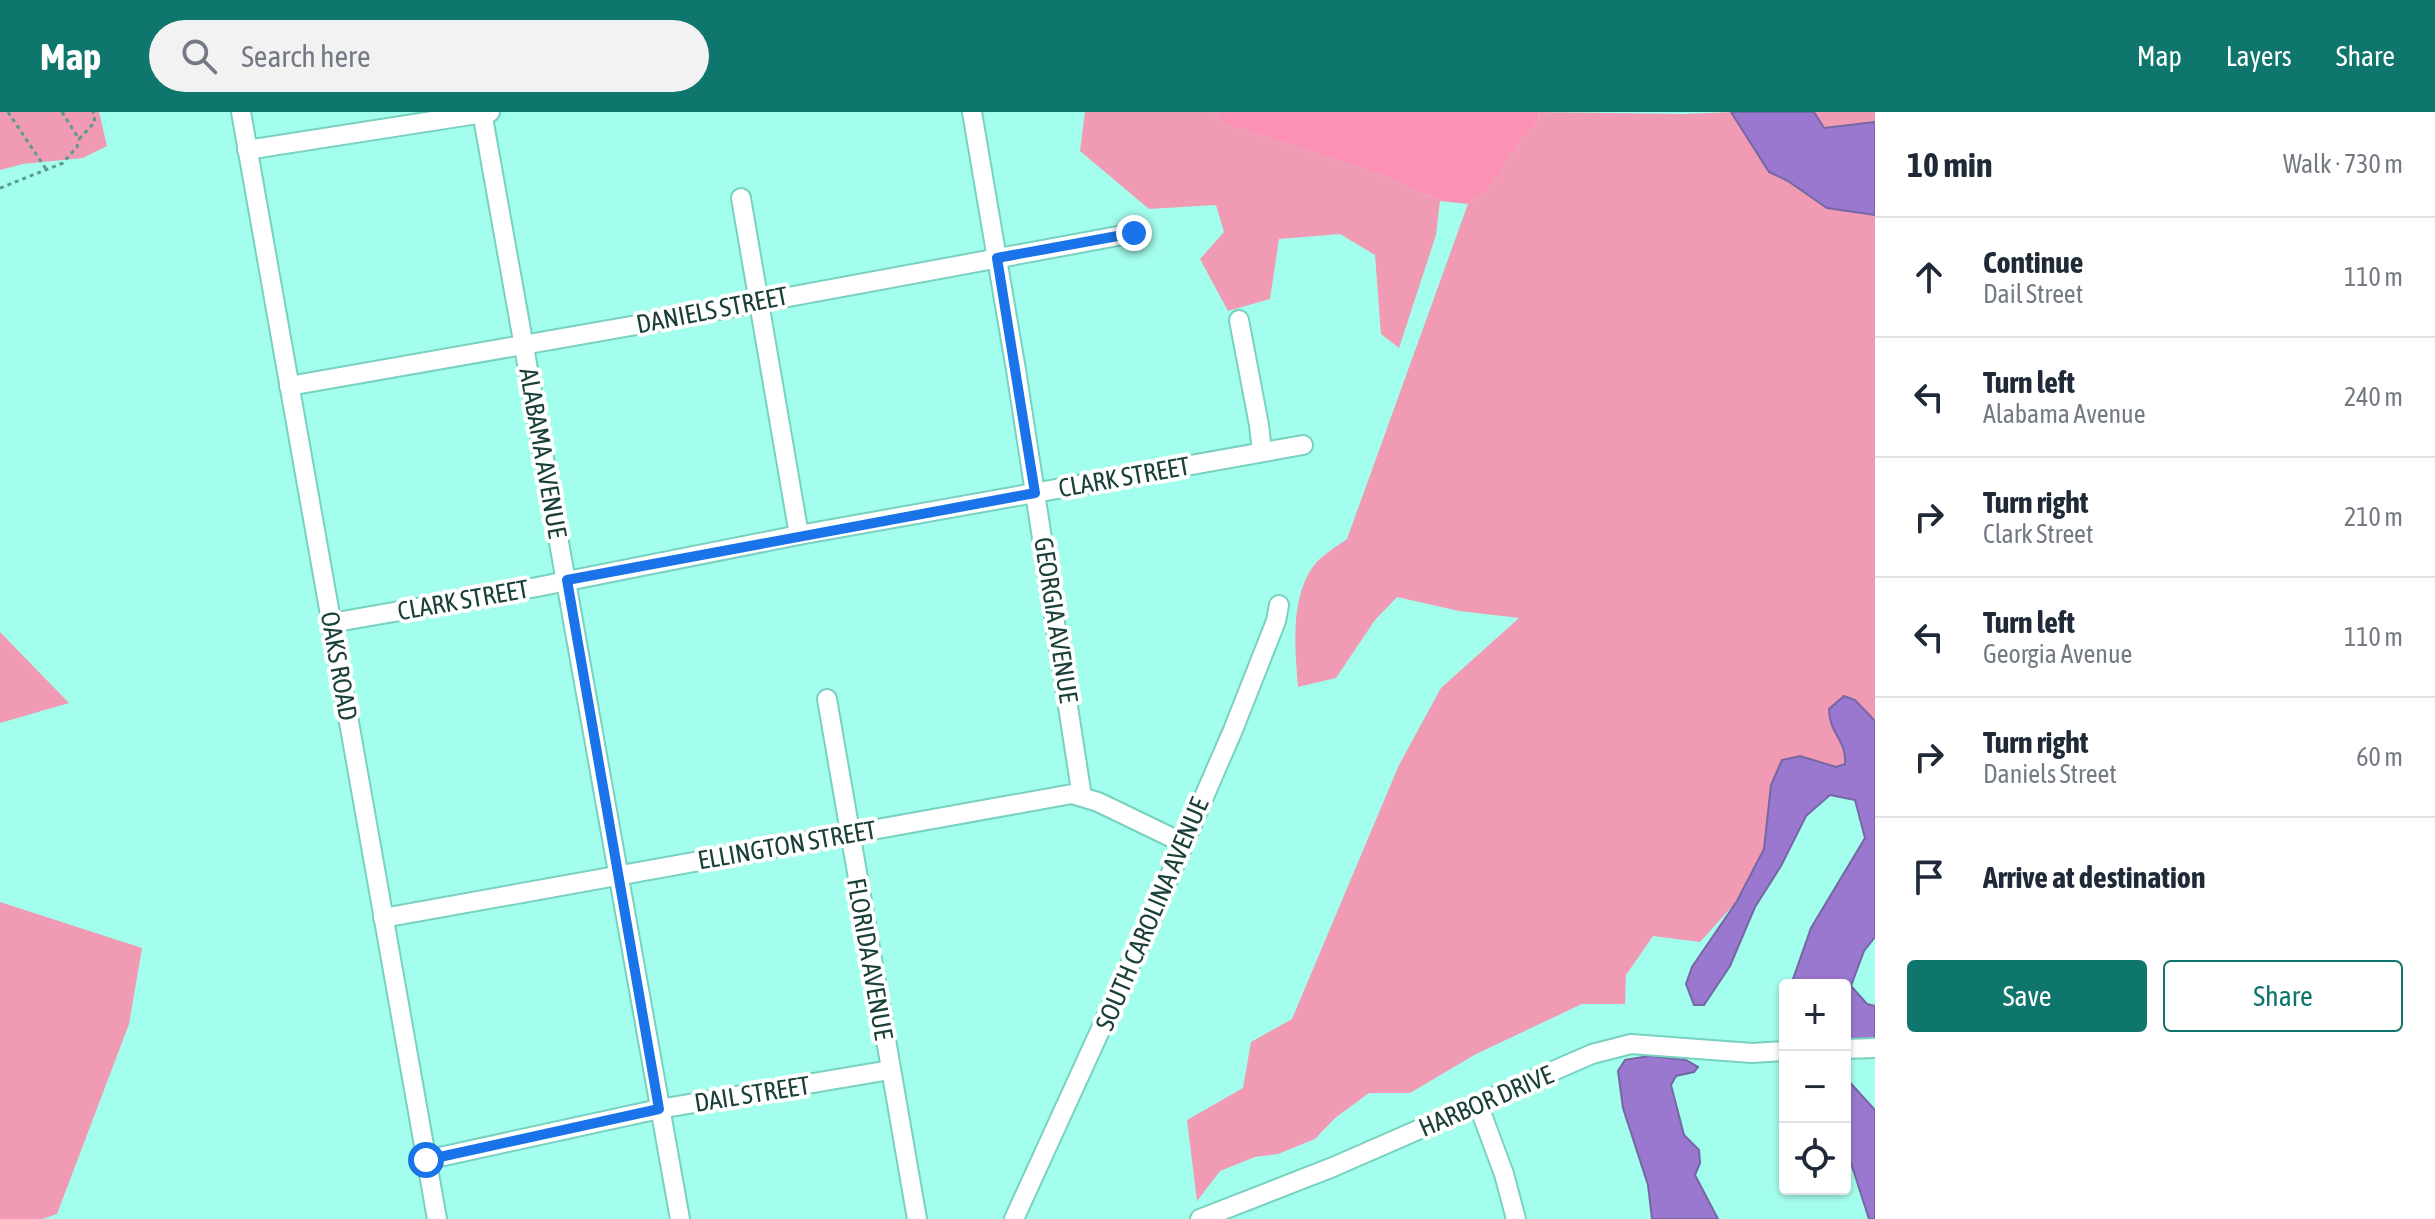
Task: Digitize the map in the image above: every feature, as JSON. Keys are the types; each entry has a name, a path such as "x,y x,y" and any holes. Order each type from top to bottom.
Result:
{"street":[{"name":"OAKS ROAD","path":"241,112 437,1219"},
{"path":"247,150 485,112"},
{"name":"ALABAMA AVENUE","path":"485,112 523,344 680,1219"},
{"name":"GEORGIA AVENUE","path":"972,112 1082,797"},
{"path":"741,198 799,535"},
{"name":"DANIELS STREET","path":"289,386 1134,233"},
{"path":"1239,320 1262,452"},
{"name":"CLARK STREET","path":"331,623 1303,445"},
{"name":"SOUTH CAROLINA AVENUE","path":"1014,1219 1104,1026 1233,730 1276,621 1279,605"},
{"name":"FLORIDA AVENUE","path":"827,699 917,1219"},
{"name":"ELLINGTON STREET","path":"383,918 1072,794 1098,802 1183,843"},
{"name":"HARBOR DRIVE","path":"1200,1219 1333,1167 1592,1054 1631,1044 1752,1053 1779,1051"},
{"path":"1851,1049 1875,1048"},
{"name":"DAIL STREET","path":"426,1160 659,1109 890,1070"},
{"path":"1478,1104 1504,1174 1516,1219"}],"path":[{"path":"8,112 46,169"},
{"path":"62,112 79,139"},
{"path":"0,188 63,163 95,122 93,112"}],"shaded area":[{"path":"0,112 99,112 107,146 83,158 23,164 0,170"},
{"path":"1085,112 1215,112 1224,124 1372,172 1440,201 1436,235 1399,348 1381,334 1375,255 1340,234 1279,239 1270,299 1228,311 1200,259 1224,232 1216,205 1149,209 1080,151"},
{"path":"1215,112 1538,112 1539,121 1518,145 1489,189 1468,204 1440,201 1372,172 1224,124"},
{"path":"1538,112 1731,112 1769,172 1827,208 1875,215 1875,721 1855,700 1829,709 1845,764 1836,767 1800,756 1771,785 1764,849 1737,901 1700,942 1653,936 1626,975 1625,1004 1582,1004 1476,1054 1410,1093 1369,1093 1335,1118 1315,1139 1278,1154 1255,1157 1220,1171 1197,1201 1187,1120 1243,1088 1251,1042 1292,1019 1399,765 1441,688 1519,618 1459,611 1397,597 1375,620 1336,678 1298,687 1297,610 1305,581 1319,560 1347,539 1468,204 1489,189 1518,145 1539,121"},
{"path":"1731,112 1814,112 1824,128 1875,122 1875,215 1827,208 1769,172"},
{"path":"1814,112 1875,112 1875,122 1823,128"},
{"path":"0,632 69,703 0,723"},
{"path":"1844,696 1855,700 1875,721 1875,937 1864,951 1851,986 1851,979 1793,979 1811,928 1865,838 1855,800 1830,795 1806,816 1781,866 1755,907 1730,966 1704,1005 1694,1005 1686,984 1692,967 1737,901 1764,849 1771,785 1782,760 1800,756 1836,767 1845,764 1829,709"},
{"path":"0,902 142,948 129,1024 57,1214 42,1219 0,1219"},
{"path":"1851,986 1867,1004 1875,1006 1875,1038 1851,1040"},
{"path":"1649,1056 1686,1060 1698,1067 1694,1072 1676,1076 1671,1085 1684,1135 1699,1150 1700,1163 1695,1175 1718,1219 1652,1219 1648,1185 1623,1108 1618,1071 1625,1060"},
{"path":"1851,1084 1875,1110 1875,1219 1869,1219 1851,1163"}],"route":[{"path":"426,1160 659,1109 567,580 1035,493 997,258 1134,233"}]}
